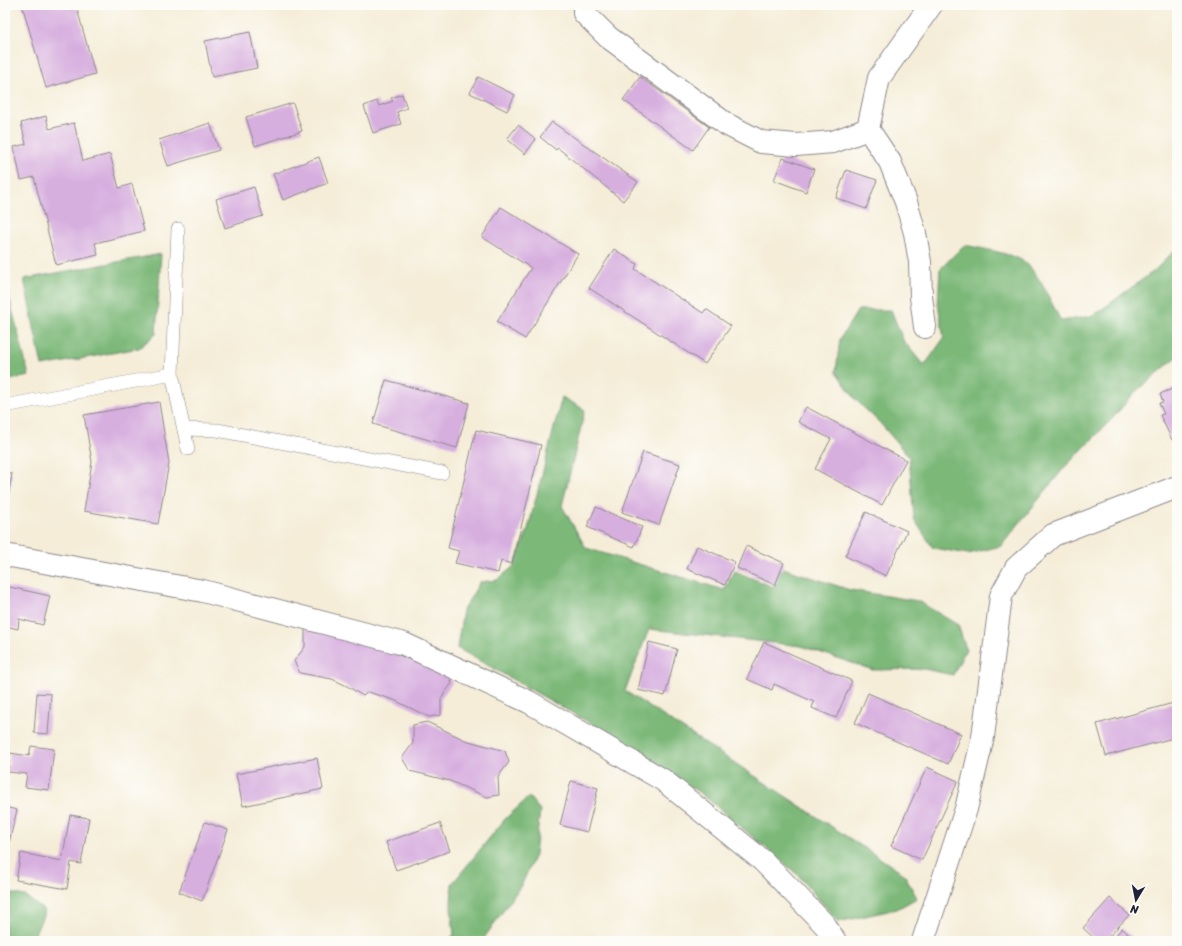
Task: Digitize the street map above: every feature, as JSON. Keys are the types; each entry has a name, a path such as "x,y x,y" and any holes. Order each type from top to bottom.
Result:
{"street":[{"path":"584,5 584,13 608,37 726,124 761,142 796,145 833,142 868,128"},
{"path":"925,327 921,296 920,262 915,233 906,202 890,162 868,128 879,78 931,5"},
{"path":"923,941 966,809 983,737 1001,596 1016,568 1053,535 1177,487"},
{"path":"5,555 204,591 404,644 529,702 663,780 763,861 825,925 835,941"}],"lane":[{"path":"178,229 172,374 188,449"},
{"path":"5,406 172,374"},
{"path":"184,429 216,430 442,473"}],"green space":[{"path":"964,245 998,252 1023,261 1038,278 1061,321 1093,316 1154,271 1177,248 1177,357 1134,393 1112,419 1064,468 1001,546 968,554 933,548 914,519 909,457 881,424 856,400 836,372 840,339 858,310 891,310 903,340 924,366 944,338 938,304 940,269"},
{"path":"161,254 156,334 139,348 42,366 24,279"},
{"path":"5,281 29,376 5,381"},
{"path":"562,397 585,410 562,506 586,548 724,590 735,571 773,587 783,568 850,590 918,601 958,625 966,649 953,675 924,669 873,670 801,646 649,629 625,691 904,874 917,898 897,909 838,922 798,875 703,795 629,745 457,648 463,610 480,582 497,580 514,566 528,529"},
{"path":"529,797 540,810 535,855 522,884 482,941 446,941 454,935 451,907 452,884 505,819"},
{"path":"5,892 25,896 45,911 35,934 5,940"}],"building":[{"path":"22,5 76,5 95,74 46,88"},
{"path":"250,32 257,68 212,77 205,41"},
{"path":"478,77 515,95 507,111 470,93"},
{"path":"640,77 709,127 693,150 623,100"},
{"path":"402,94 407,108 397,112 401,124 373,133 364,106 377,101 379,106 393,101 391,98"},
{"path":"293,103 302,131 255,146 246,117"},
{"path":"46,116 49,129 74,123 83,161 110,154 119,188 132,184 144,231 95,243 98,255 56,265 34,177 21,180 14,147 26,144 21,123"},
{"path":"552,122 638,182 623,201 558,148 556,150 540,137"},
{"path":"210,123 219,150 168,166 159,140"},
{"path":"518,125 536,139 525,154 507,139"},
{"path":"319,157 328,183 283,200 273,174"},
{"path":"783,158 814,169 806,192 774,180"},
{"path":"846,170 877,180 866,209 836,198"},
{"path":"254,187 263,216 225,228 216,199"},
{"path":"501,207 578,254 525,339 497,322 531,268 482,237"},
{"path":"614,249 637,264 635,269 703,313 706,309 731,326 705,364 589,288"},
{"path":"386,380 469,403 457,448 373,424"},
{"path":"1177,387 1177,437 1172,440 1160,415 1164,414 1159,403 1163,402 1160,394"},
{"path":"159,402 169,463 158,524 84,511 92,462 84,415"},
{"path":"806,407 906,460 882,505 815,469 831,439 798,422"},
{"path":"476,430 541,445 512,564 501,561 498,573 455,563 459,551 448,548"},
{"path":"643,452 680,464 659,525 622,512"},
{"path":"5,473 12,474 8,498 5,497"},
{"path":"596,507 642,527 634,547 587,527"},
{"path":"866,512 907,531 886,576 845,556"},
{"path":"697,546 735,562 725,585 687,569"},
{"path":"746,546 784,563 775,585 737,568"},
{"path":"5,586 50,596 43,625 19,619 18,629 5,626"},
{"path":"305,628 385,649 410,660 448,672 452,683 441,698 441,715 429,717 394,700 368,692 363,696 332,679 300,673 294,661 305,647"},
{"path":"649,642 677,649 665,696 638,690"},
{"path":"764,642 852,681 836,718 812,708 814,702 774,684 772,690 747,679"},
{"path":"37,693 51,694 48,734 34,733"},
{"path":"868,693 961,734 948,764 855,723"},
{"path":"1177,702 1177,737 1106,756 1097,724"},
{"path":"427,722 465,740 505,751 509,762 498,777 499,795 487,797 450,781 410,771 402,758 413,743 413,725"},
{"path":"31,746 54,749 49,790 25,787 27,774 8,772 10,753 29,756"},
{"path":"317,758 323,789 243,806 236,774"},
{"path":"927,767 958,781 922,860 891,846"},
{"path":"571,781 598,788 587,832 560,825"},
{"path":"5,807 17,810 6,855 5,854"},
{"path":"70,815 89,818 81,864 71,862 67,889 16,880 21,853 62,861"},
{"path":"205,822 228,830 202,901 179,892"},
{"path":"440,823 450,851 396,870 386,842"},
{"path":"1110,898 1129,915 1105,941 1097,941 1083,928"},
{"path":"1122,928 1136,941 1111,941"}]}
